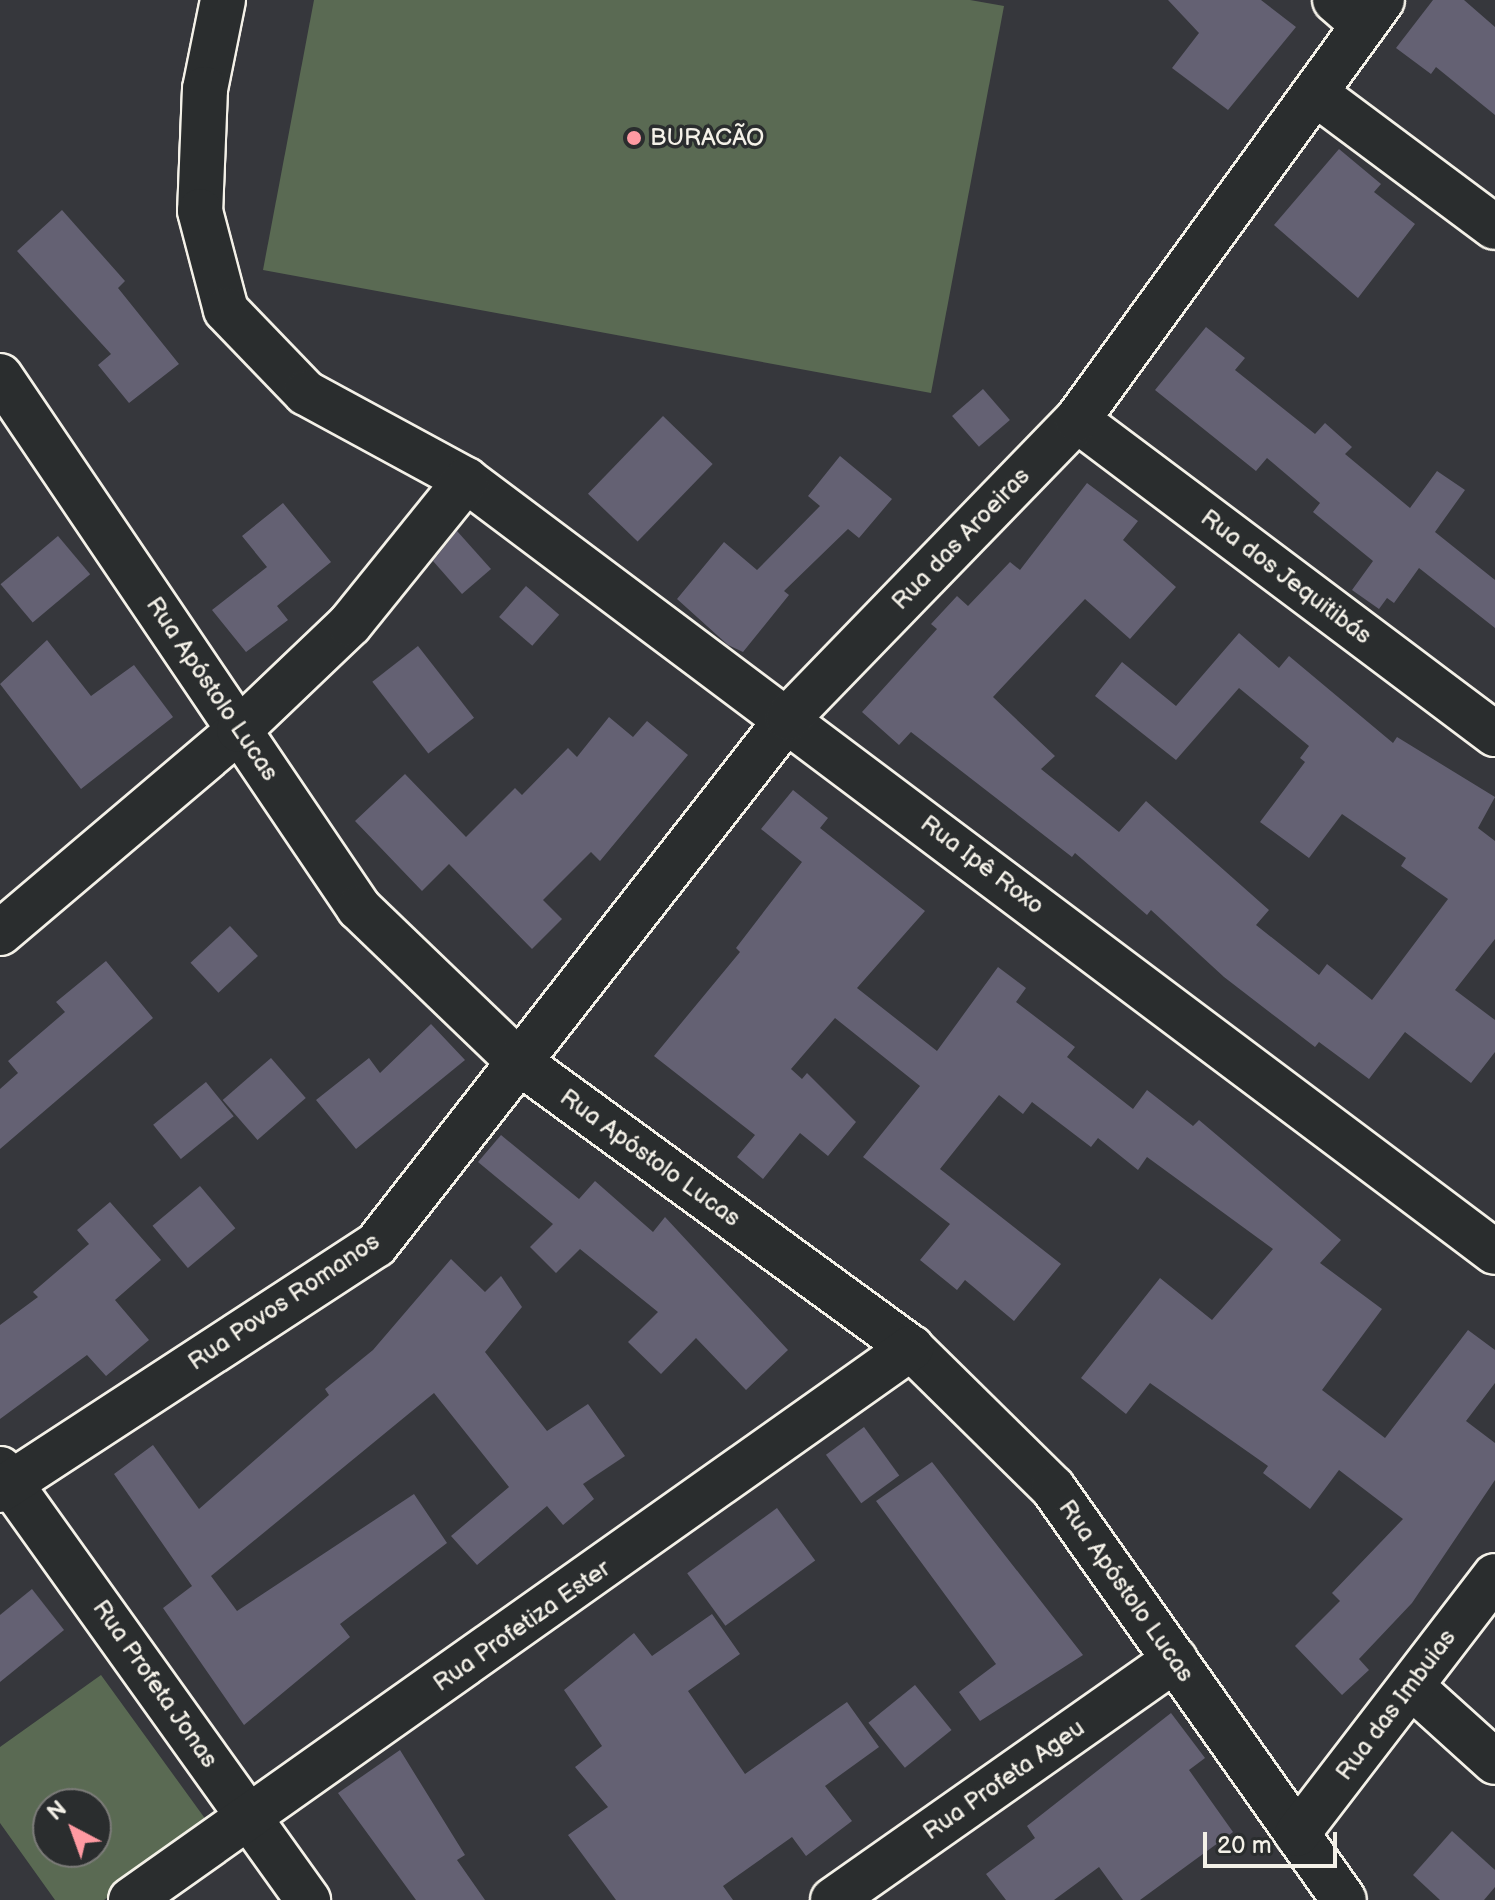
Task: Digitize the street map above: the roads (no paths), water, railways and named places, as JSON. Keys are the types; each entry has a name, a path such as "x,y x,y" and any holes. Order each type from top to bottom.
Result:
{"street":[{"name":"Rua Ipê Roxo","path":"223,0 205,89 200,211 226,310 306,393 466,480 788,718 1495,1252"},
{"name":"Rua das Aroeiras","path":"519,1062 788,718 1077,420 1315,93 1360,8"},
{"path":"1315,93 1495,227"},
{"name":"Rua Apóstolo Lucas","path":"0,376 359,908 519,1062 911,1348 1053,1488 1344,1900"},
{"name":"Rua dos Jequitibás","path":"1077,420 1495,734"},
{"path":"0,933 239,730 350,624 466,480"},
{"name":"Rua Povos Romanos","path":"4,1480 376,1245 519,1062"},
{"name":"Rua Profetiza Ester","path":"131,1900 911,1348"},
{"name":"Rua Profeta Jonas","path":"4,1480 308,1900"},
{"name":"Rua das Imbuias","path":"1297,1834 1495,1576"},
{"name":"Rua Profeta Ageu","path":"833,1900 1175,1660"},
{"path":"1411,1686 1495,1762"}],"place":[{"name":"BURACÃO","path":"634,138"}]}
